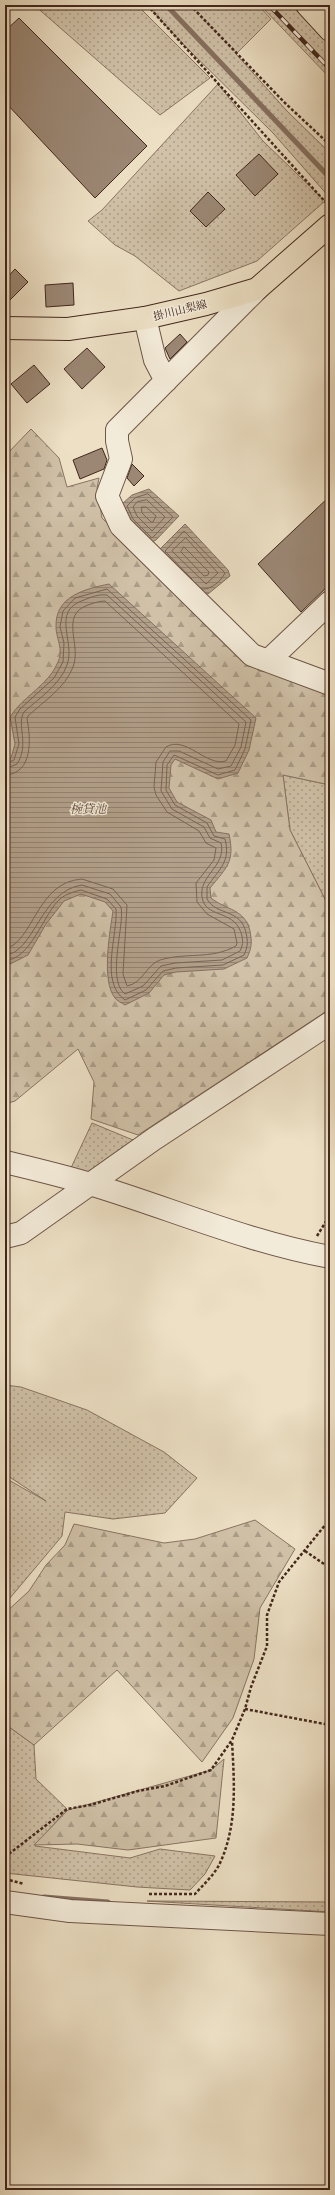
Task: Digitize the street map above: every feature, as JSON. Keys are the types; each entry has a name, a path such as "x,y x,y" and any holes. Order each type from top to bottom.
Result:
{"main road":[{"path":"307,5 330,30"},
{"name":"掛川山梨線","path":"5,328 68,329 145,318 257,289 330,225"}],"street":[{"path":"257,289 117,430 117,441 121,459 107,496 121,526 252,655 330,684"},
{"path":"145,318 155,360 166,381"},
{"path":"268,661 330,602"},
{"path":"5,1237 21,1233 93,1184 154,1139 330,1023"},
{"path":"5,1162 93,1184 237,1234 305,1253 330,1258"},
{"path":"5,1902 70,1911 330,1924"}],"path":[{"path":"147,5 330,207"},
{"path":"190,5 285,103 330,145"},
{"path":"5,1857 67,1810 138,1791 165,1786 211,1770 232,1740 245,1709 251,1687 267,1646 267,1615 279,1582 330,1519"},
{"path":"305,1551 330,1568"},
{"path":"245,1709 330,1725"},
{"path":"142,1894 195,1894 219,1864 229,1837 234,1798 232,1740"},
{"path":"5,1879 31,1886"}],"green space":[{"path":"34,5 137,5 210,78 160,115"},
{"path":"147,5 258,5 271,19 236,54 287,111 330,153 330,198 273,133 184,45"},
{"path":"260,5 292,5 330,44 330,78"},
{"path":"218,84 263,141 325,201 257,261 179,291 135,256 115,245 88,221 102,210"},
{"path":"31,429 59,458 67,487 99,478 97,488 102,518 259,671 271,672 330,693 330,785 283,775 290,830 330,909 330,1009 138,1135 91,1119 94,1082 78,1049 15,1101 5,1104 5,456"},
{"path":"283,775 330,785 330,909 290,830"},
{"path":"92,1123 133,1140 82,1176 70,1170"},
{"path":"5,1385 21,1387 87,1410 164,1452 197,1478 165,1513 113,1519 65,1512 62,1536 5,1604 5,1478 46,1501 5,1474"},
{"path":"255,1520 295,1549 260,1608 254,1659 233,1718 202,1762 117,1670 34,1745 5,1724 5,1613 29,1591 46,1565 65,1545 74,1524 164,1543 195,1539"},
{"path":"5,1724 34,1745 36,1779 67,1809 35,1846 130,1858 160,1849 215,1856 205,1874 190,1890 137,1887 5,1873"},
{"path":"224,1759 216,1838 128,1850 77,1844 34,1845 68,1810 211,1770"},
{"path":"147,1901 330,1902 330,1912"}],"water":[{"path":"149,489 179,516 156,540 150,543 129,521 122,504 132,495"},
{"path":"185,524 228,570 230,576 208,594 199,593 159,550"},
{"name":"椀貸池","path":"109,584 256,718 249,750 238,773 218,779 175,759 171,765 169,788 177,802 211,820 216,832 229,834 231,843 230,858 225,869 210,888 211,898 239,914 248,924 251,948 247,958 224,969 176,972 164,975 149,993 125,1005 115,998 108,980 107,968 113,911 105,902 81,894 64,901 46,924 28,955 8,965 5,963 5,761 11,758 15,744 10,717 15,710 49,677 60,658 56,627 57,616 60,608 66,601 81,592 90,588"}],"building":[{"path":"19,18 147,146 95,198 5,102 5,31"},
{"path":"259,154 278,174 255,196 236,175"},
{"path":"208,192 225,209 206,227 190,211"},
{"path":"15,269 28,282 5,305 5,280"},
{"path":"73,283 74,305 46,307 45,285"},
{"path":"180,334 187,342 170,359 165,348"},
{"path":"87,348 105,367 82,389 64,369"},
{"path":"34,365 50,384 27,403 11,384"},
{"path":"102,448 107,460 104,469 80,479 73,460"},
{"path":"132,464 144,476 134,486 127,478"},
{"path":"330,496 330,584 301,612 258,564"}],"waterway":[{"path":"166,5 330,178"},
{"path":"44,1897 108,1902"}],"railway":[{"path":"269,5 330,69"}]}
